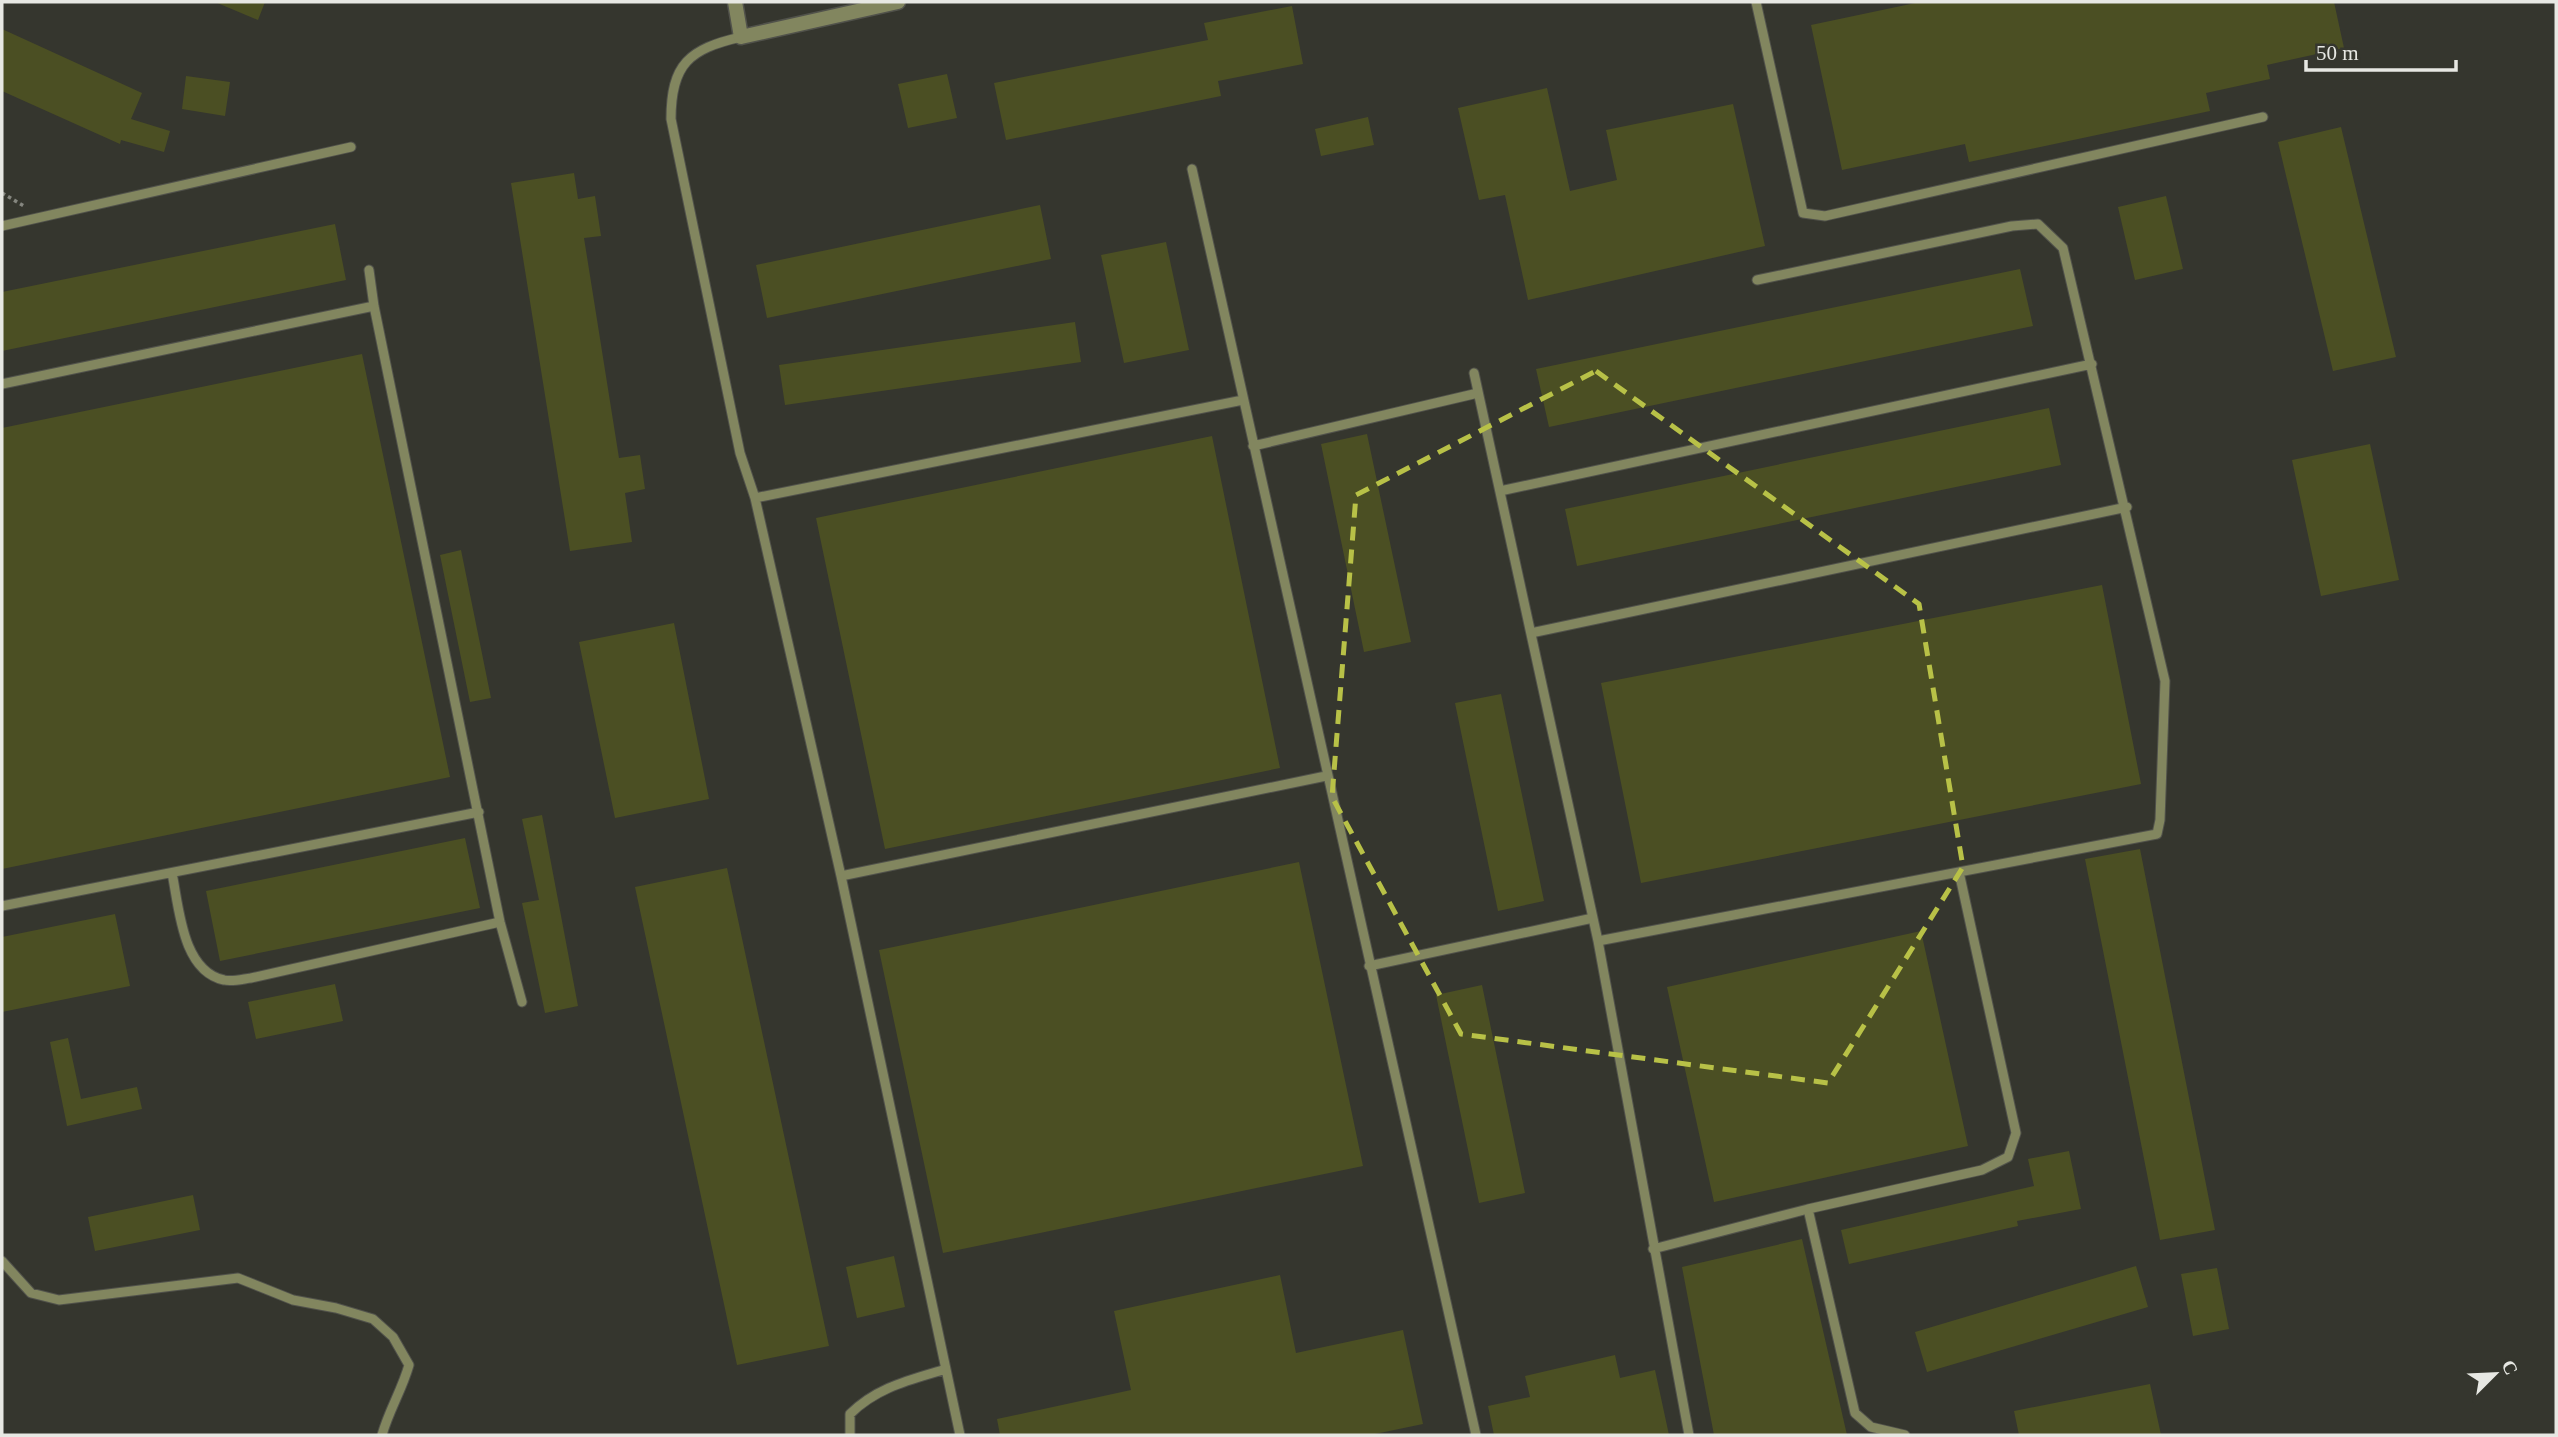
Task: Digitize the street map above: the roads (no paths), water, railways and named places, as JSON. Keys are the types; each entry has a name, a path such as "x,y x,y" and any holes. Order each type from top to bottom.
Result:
{"street":[{"path":"735,2 741,37 898,2"}],"lane":[{"path":"1756,2 1803,213 1825,216 2263,117"},
{"path":"741,37 705,45 683,67 670,92 671,119 740,453 755,498 841,876 960,1435"},
{"path":"2,226 351,147"},
{"path":"1192,169 1326,776 1476,1435"},
{"path":"1598,941 2157,834 2167,705 2165,681 2127,507 2063,248 2038,224 2012,226 1757,279"},
{"path":"369,270 374,306 500,922 522,1002"},
{"path":"2,384 374,306"},
{"path":"1500,491 2092,364"},
{"path":"1474,373 1598,941 1689,1435"},
{"path":"1253,446 1479,393"},
{"path":"755,498 1243,400"},
{"path":"1531,633 2127,507"},
{"path":"841,876 1326,776"},
{"path":"2,906 479,812"},
{"path":"1653,1249 1808,1209 1982,1170 2008,1157 2015,1133 1959,872"},
{"path":"172,873 192,954 206,972 225,981 251,978 500,922"},
{"path":"1369,966 1593,918"},
{"path":"1808,1209 1855,1413 1871,1427 1905,1435"},
{"path":"2,1261 31,1293 59,1300 238,1278 293,1300 373,1319 393,1337 409,1365 402,1392 389,1411 382,1435"},
{"path":"850,1435 850,1414 866,1399 896,1384 946,1369"}]}
